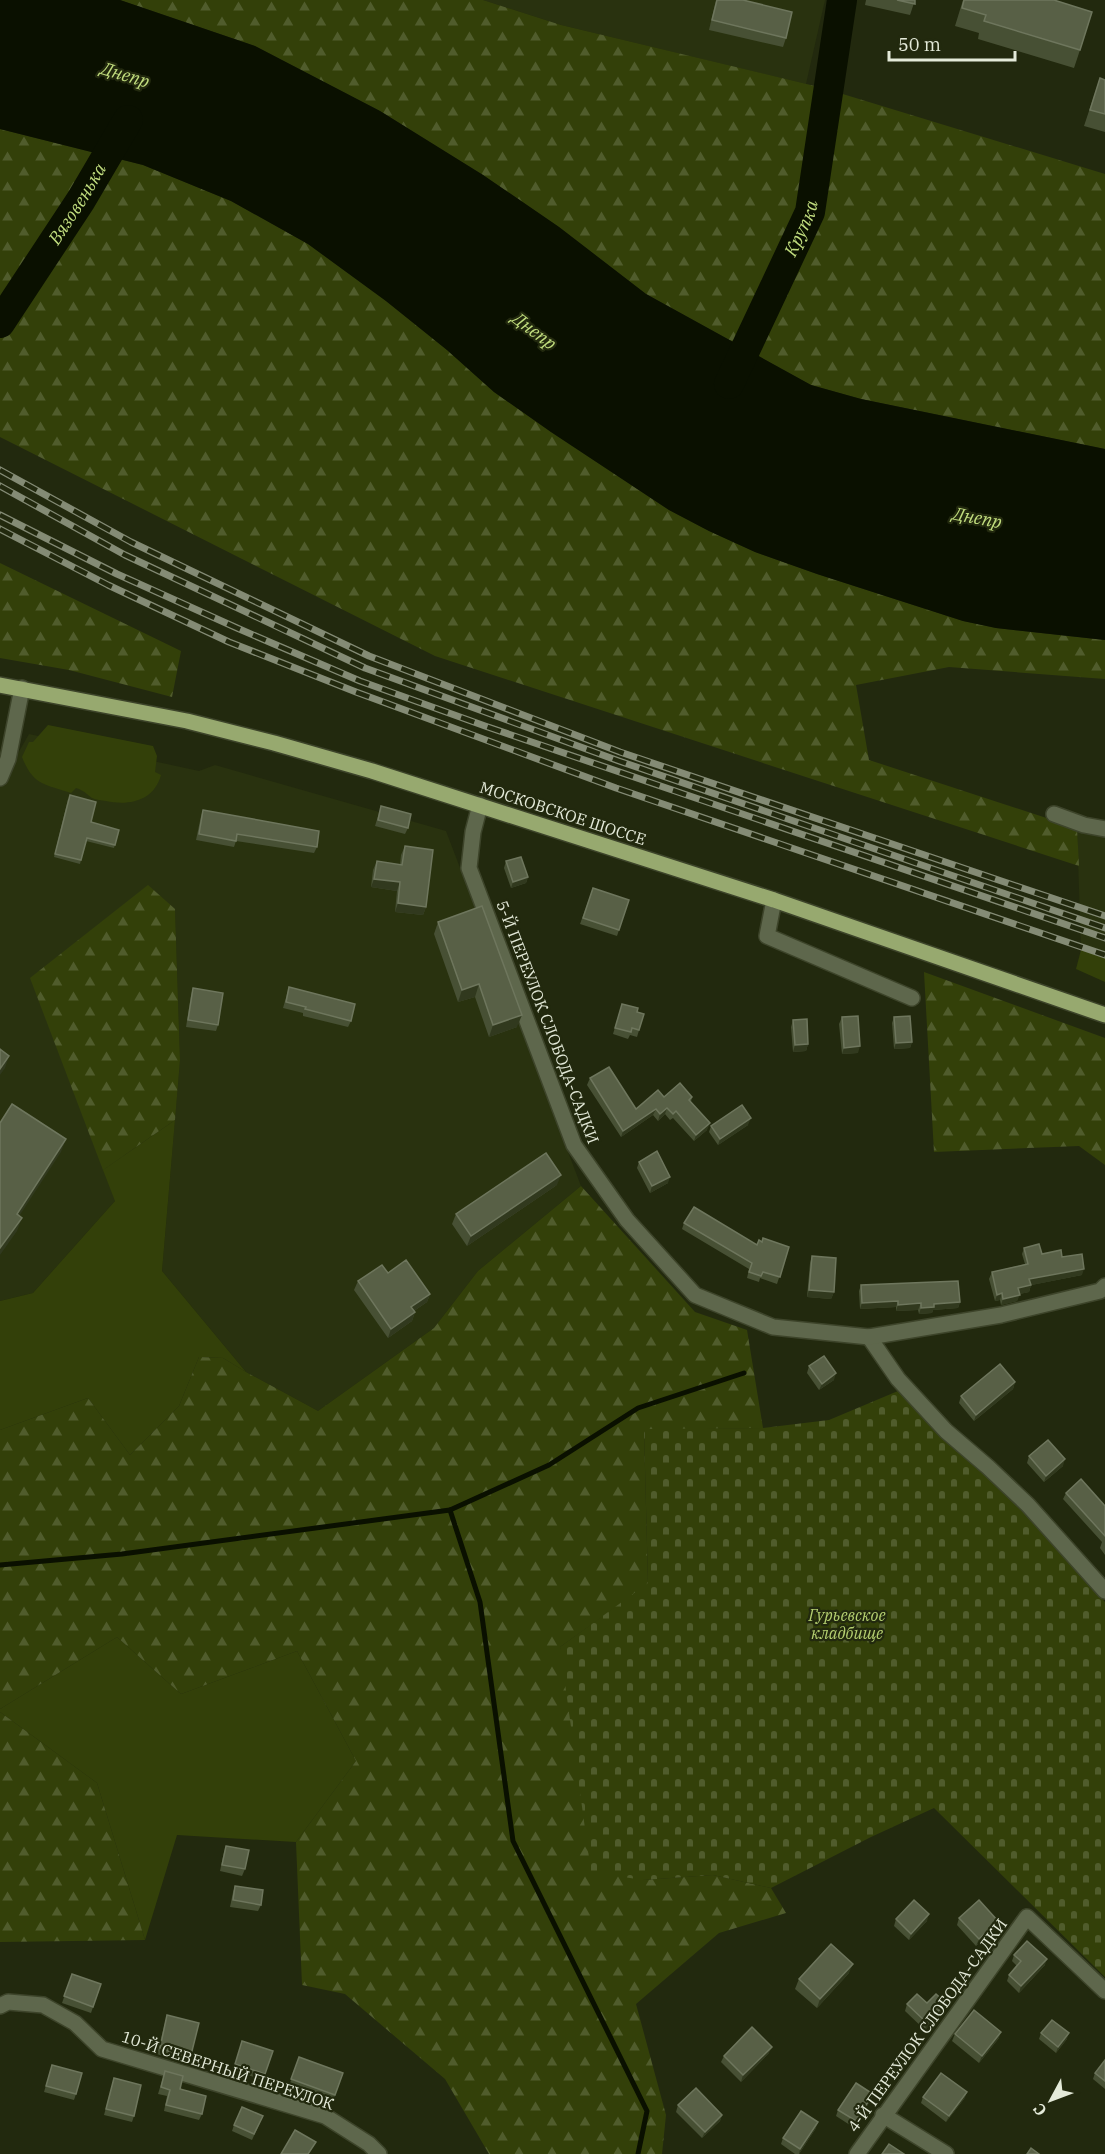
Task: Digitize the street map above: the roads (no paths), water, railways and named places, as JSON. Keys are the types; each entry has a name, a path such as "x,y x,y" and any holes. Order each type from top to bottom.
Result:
{"main road":[{"name":"МОСКОВСКОЕ ШОССЕ","path":"0,685 187,721 274,743 480,805 774,900 1105,1015"}],"street":[{"path":"0,778 8,759 22,688"},
{"name":"5-Й ПЕРЕУЛОК СЛОБОДА-САДКИ","path":"480,805 473,832 469,868 574,1145 627,1220 695,1295 773,1327 869,1337 1001,1315 1100,1291 1105,1286"},
{"path":"1054,814 1084,825 1105,829"},
{"path":"774,900 767,936 912,998"},
{"path":"869,1337 898,1379 946,1431 1028,1505 1105,1591"},
{"name":"4-Й ПЕРЕУЛОК СЛОБОДА-САДКИ","path":"857,2154 1027,1917 1105,1991"},
{"name":"10-Й СЕВЕРНЫЙ ПЕРЕУЛОК","path":"0,2006 8,2002 43,2005 75,2023 102,2049 325,2116 369,2144 379,2154"},
{"path":"883,2115 946,2154"}],"water":[{"name":"Днепр","path":"0,0 120,0 255,46 380,111 483,175 559,227 646,294 811,385 861,399 1105,449 1105,640 996,628 963,621 817,574 755,552 709,531 669,510 494,392 447,350 386,301 308,244 231,201 143,165 0,129"}],"waterway":[{"name":"Крупка","path":"729,384 810,212 842,0"},
{"name":"Вязовенька","path":"0,323 81,200 128,120"},
{"path":"0,1565 122,1554 450,1510 549,1465 638,1408 744,1373"},
{"path":"450,1510 480,1602 513,1841 647,2111 638,2154"}],"railway":[{"path":"0,470 131,542 369,656 620,752 1105,916"},
{"path":"0,486 125,555 365,668 619,761 1105,928"},
{"path":"0,515 117,574 360,681 1105,938"},
{"path":"0,529 108,585 229,642 356,692 616,788 1105,955"}],"park label":[{"name":"Гурьевское кладбище","path":"847,1624"}]}
